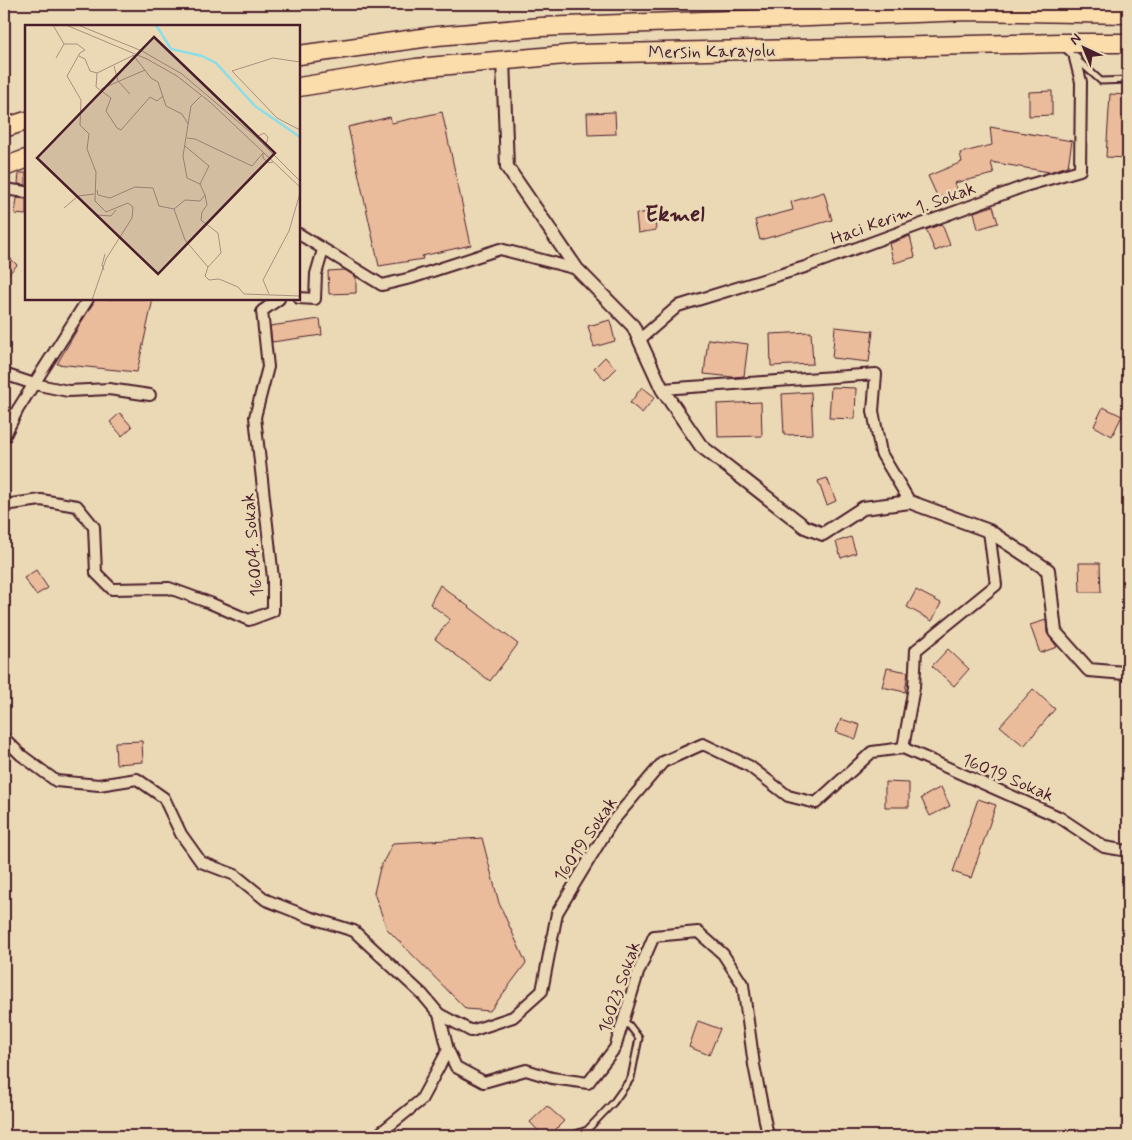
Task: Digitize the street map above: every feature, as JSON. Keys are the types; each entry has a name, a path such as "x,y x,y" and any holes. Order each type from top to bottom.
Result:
{"highway":[{"name":"Mersin Karayolu","path":"300,55 437,36 541,27 969,8 1053,8 1128,14"},
{"name":"Mersin Karayolu","path":"300,86 416,68 577,54 1128,44"},
{"path":"4,128 25,121"},
{"path":"4,167 25,159"}],"street":[{"name":"Haci Kerim 1. Sokak","path":"639,340 678,306 805,267 1025,186 1080,170 1081,82 1075,58"},
{"path":"503,60 507,167 577,268 633,326 662,389 701,446 804,527 823,534 863,508 910,502 989,530 1048,570 1055,632 1089,670 1128,672"},
{"path":"4,189 25,192"},
{"path":"300,234 382,285 411,278 500,249 577,268"},
{"path":"300,298 315,299 316,274 323,250"},
{"path":"4,437 18,409 87,300"},
{"name":"16004. Sokak","path":"4,505 41,500 77,506 94,527 96,573 112,589 169,588 249,620 272,611 273,578 255,417 268,367 262,311 278,300"},
{"path":"4,374 34,384 68,391 108,389 150,395"},
{"path":"662,389 876,374 873,411 881,453 910,502"},
{"path":"903,748 914,687 916,650 996,585 989,530"},
{"path":"4,738 21,755 56,781 99,785 137,779 164,798 181,834 202,862 235,875 266,900 308,917 354,930 423,995 439,1014"},
{"name":"16019 Sokak","path":"439,1014 471,1031 513,1017 542,990 557,912 612,822 663,762 703,744 749,766 788,796 816,803 872,752 903,748 1059,817 1104,847 1128,851"},
{"name":"16023 Sokak","path":"439,1014 448,1050 456,1067 484,1082 526,1070 552,1078 588,1083 615,1048 638,973 654,936 698,932 723,954 743,985 754,1065 768,1136"},
{"path":"380,1136 380,1134 422,1100 448,1050"}],"lane":[{"path":"1060,44 1101,81 1128,80"},
{"path":"570,1136 587,1130 613,1103 631,1078 639,1038 629,1025 622,1024"}],"building":[{"path":"1052,91 1052,115 1029,116 1029,92"},
{"path":"1110,94 1128,95 1128,158 1106,157"},
{"path":"442,112 471,245 422,256 423,259 379,266 348,127 390,117 392,123"},
{"path":"615,112 616,134 588,135 587,113"},
{"path":"990,127 1072,141 1068,166 1049,172 991,162 994,174 954,183 957,190 938,198 928,176 962,162 960,153 992,145"},
{"path":"19,173 25,173 25,185 18,184"},
{"path":"824,192 832,220 760,240 755,220 793,210 791,202"},
{"path":"17,198 25,199 25,215 15,214"},
{"path":"993,206 998,223 978,229 974,212"},
{"path":"654,211 656,230 638,233 636,214"},
{"path":"942,224 950,245 935,251 926,230"},
{"path":"910,236 915,257 894,263 889,244"},
{"path":"4,252 17,265 4,279"},
{"path":"345,270 356,277 356,293 329,294 328,271"},
{"path":"94,300 153,300 137,372 57,364"},
{"path":"320,319 322,335 272,342 270,326"},
{"path":"610,320 615,341 594,347 588,326"},
{"path":"835,327 873,331 869,362 832,358"},
{"path":"811,332 813,364 771,366 770,334"},
{"path":"708,339 748,344 744,376 733,377 704,374"},
{"path":"605,357 616,369 605,380 594,368"},
{"path":"642,387 655,397 642,413 630,403"},
{"path":"831,387 856,388 855,419 829,418"},
{"path":"811,392 813,434 784,435 782,394"},
{"path":"761,402 762,436 718,437 717,404"},
{"path":"1103,407 1122,416 1112,436 1094,426"},
{"path":"120,413 132,427 122,436 110,422"},
{"path":"827,478 836,501 827,505 818,481"},
{"path":"851,537 856,553 841,558 836,542"},
{"path":"1079,563 1100,563 1101,592 1080,592"},
{"path":"36,570 48,588 36,595 24,578"},
{"path":"440,585 518,644 490,681 435,639 450,619 430,604"},
{"path":"916,590 941,603 932,621 907,607"},
{"path":"1046,620 1047,633 1057,647 1040,653 1030,625"},
{"path":"948,649 969,669 954,686 932,666"},
{"path":"887,668 908,672 905,692 882,687"},
{"path":"1033,689 1055,709 1024,746 1000,726"},
{"path":"841,719 860,725 856,739 836,732"},
{"path":"142,741 143,762 116,764 115,742"},
{"path":"885,782 909,783 909,807 885,807"},
{"path":"941,787 950,806 930,816 921,798"},
{"path":"978,799 996,805 971,878 953,872"},
{"path":"482,838 499,903 526,963 490,1011 466,1009 387,929 374,893 380,868 393,843"},
{"path":"698,1021 720,1029 709,1055 689,1047"},
{"path":"547,1106 564,1121 549,1136 543,1136 530,1122"}],"district":[{"name":"Ekmel","path":"675,213"}]}
